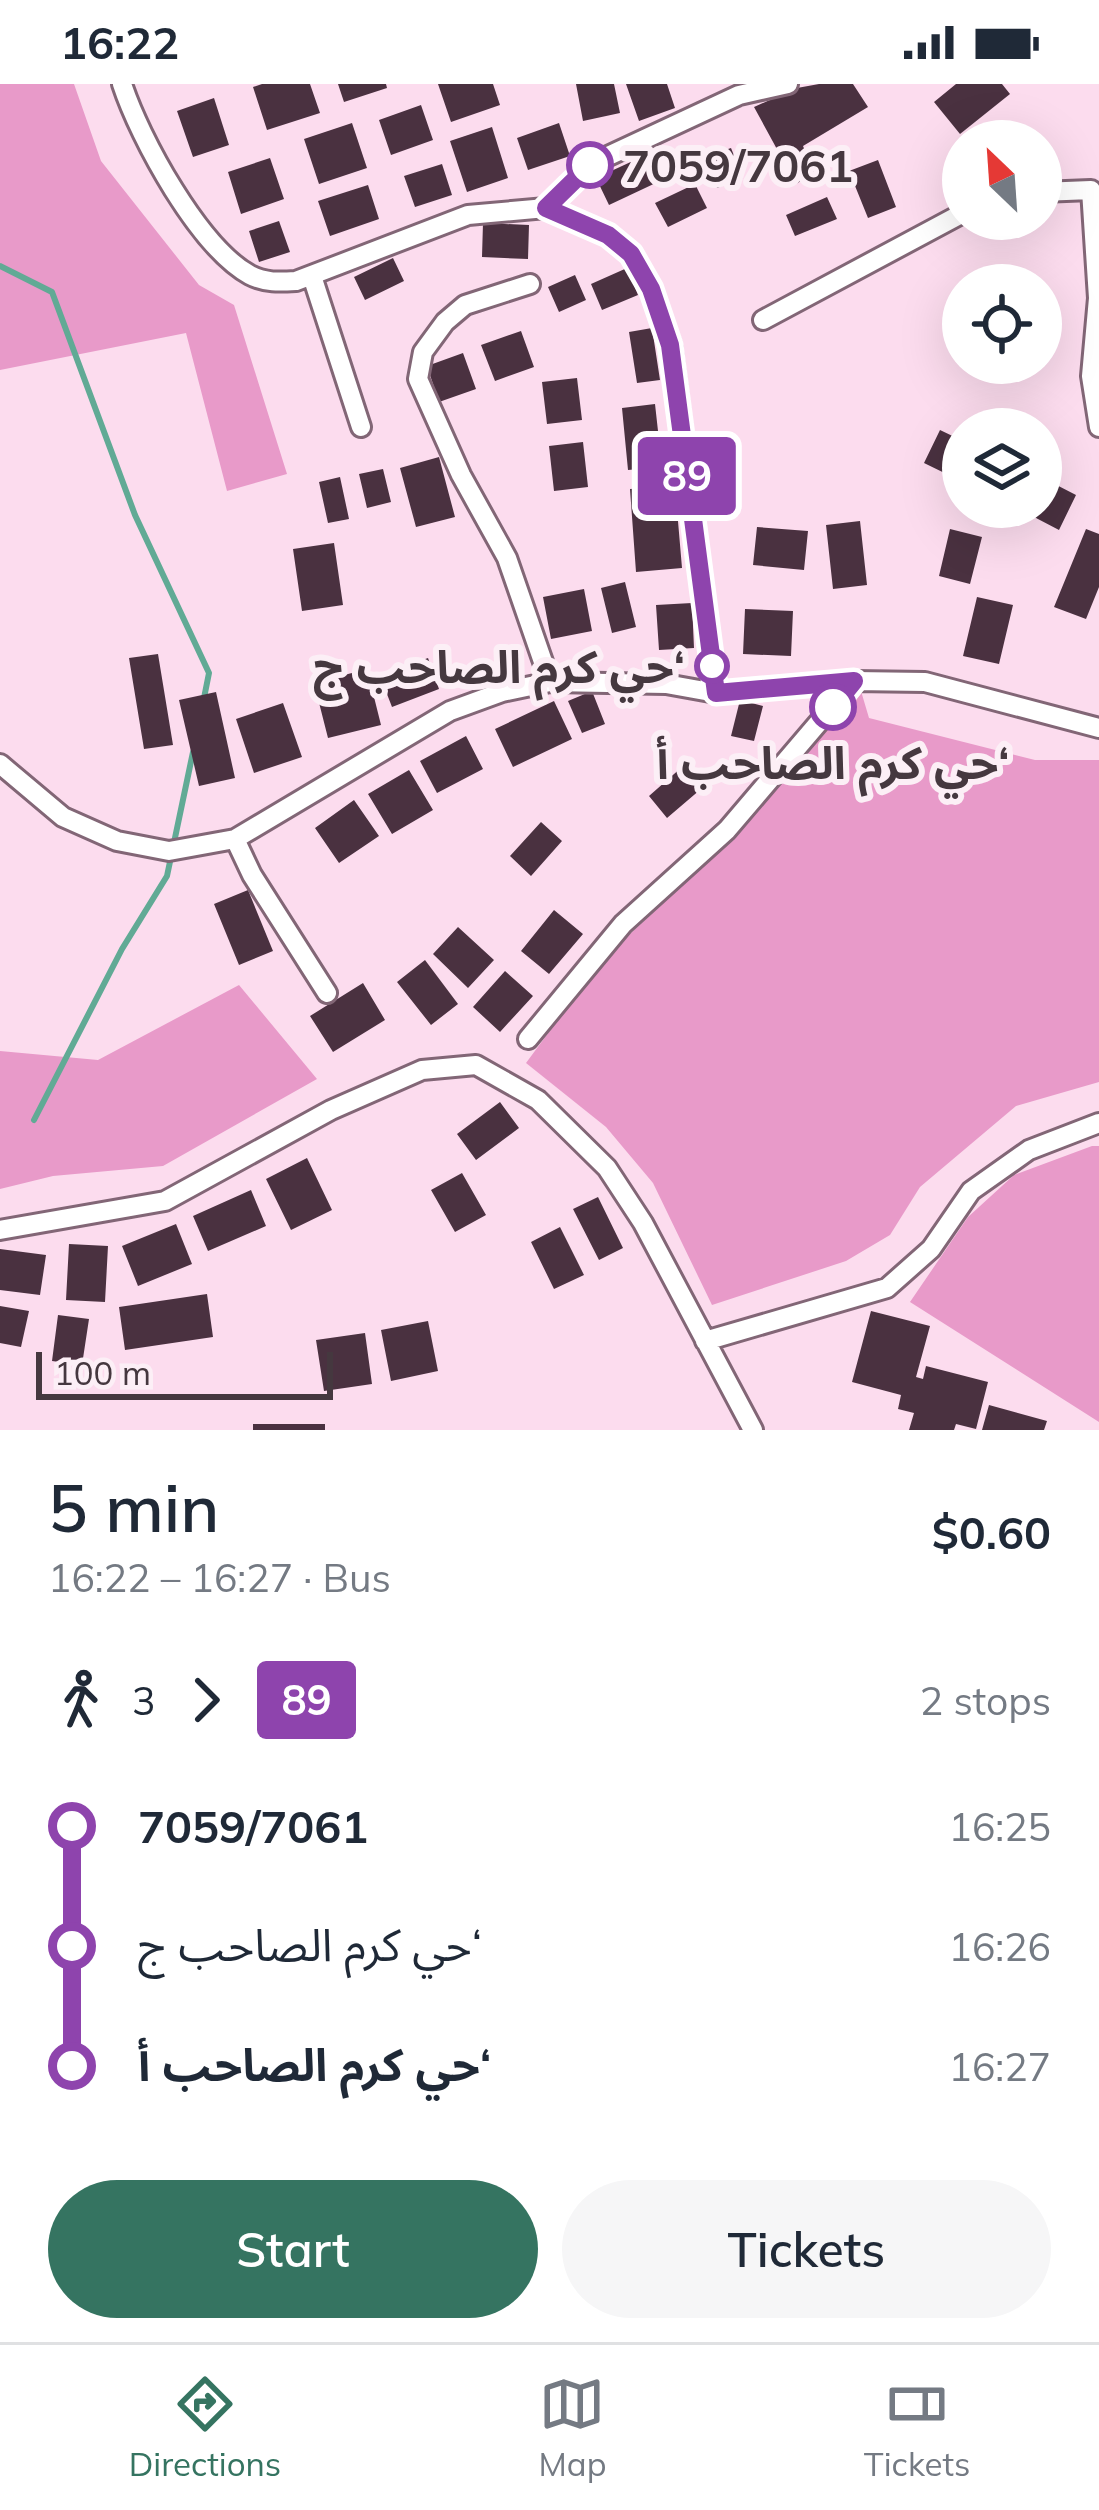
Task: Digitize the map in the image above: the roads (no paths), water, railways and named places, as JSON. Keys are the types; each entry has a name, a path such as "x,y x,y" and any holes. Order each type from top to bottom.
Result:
{"street":[{"path":"122,84 185,207 249,274 274,283 312,276 468,215 546,208 608,235 631,254 670,345 716,693"},
{"path":"546,208 591,164 739,95 788,84"},
{"path":"1062,191 1091,190 1098,298 1091,376 1099,427"},
{"path":"763,320 942,224"},
{"path":"312,276 361,427"},
{"path":"530,284 465,304 424,352 418,379 461,475 507,558 550,682"},
{"path":"0,764 63,817 117,841 170,850 236,839 450,712 502,692 550,682 626,681 716,693 854,681 925,682 1099,728"},
{"path":"529,1039 623,923 727,830 854,681"},
{"path":"236,839 251,875 327,994"},
{"path":"0,1230 165,1201 332,1110 422,1070 476,1065 538,1100 607,1168 643,1223 753,1430"},
{"path":"705,1341 887,1288 931,1249 971,1191 1029,1150 1099,1123"}],"waterway":[{"path":"0,266 52,292 135,515 209,673 204,698"},
{"path":"34,1120 122,949 167,876 193,752"}],"place":[{"name":"7059/7061","path":"590,165"},
{"name":"حي كرم الصاحب ج‘","path":"712,666"},
{"name":"حي كرم الصاحب أ‘","path":"833,707"}]}
